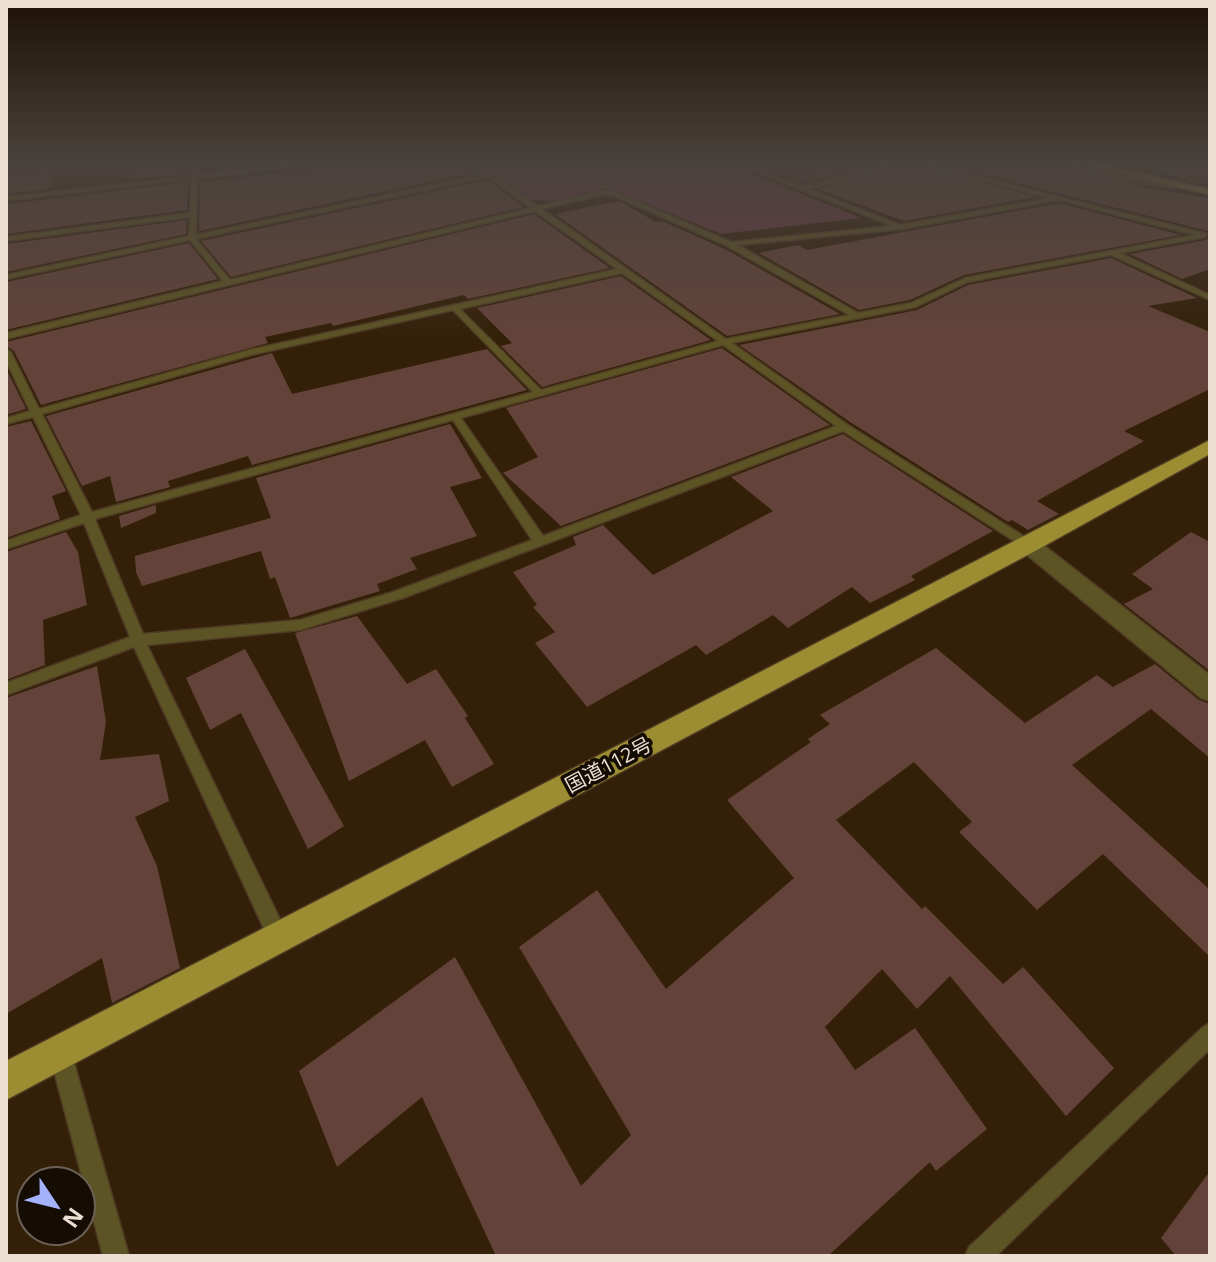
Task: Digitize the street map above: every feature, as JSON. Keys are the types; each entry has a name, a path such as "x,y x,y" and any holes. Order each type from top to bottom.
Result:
{"highway":[{"name":"国道112号","path":"6,1081 1029,545 1210,446"}],"street":[{"path":"1029,545 1210,690"}],"lane":[{"path":"6,239 124,224"},
{"path":"193,224 192,238 228,282"},
{"path":"6,277 258,224"},
{"path":"6,336 471,224"},
{"path":"559,224 844,427 1029,545"},
{"path":"684,224 730,244 856,316"},
{"path":"894,224 902,227"},
{"path":"730,244 919,224"},
{"path":"6,545 88,517 726,342 913,305 965,280 1205,235 1162,224"},
{"path":"1111,252 1210,298"},
{"path":"6,421 249,353 624,270"},
{"path":"455,308 538,392"},
{"path":"6,352 88,517 138,640 279,939"},
{"path":"455,416 539,540"},
{"path":"6,689 138,640 300,625 398,595 844,427"},
{"path":"978,1256 1210,1034"},
{"path":"60,1052 116,1256"}],"shaded area":[{"path":"696,224 809,224 721,234"}],"building":[{"path":"6,224 82,224 6,234"},
{"path":"158,224 187,224 186,234 6,272 6,244"},
{"path":"199,224 232,224 199,231"},
{"path":"281,224 453,224 231,277 201,241"},
{"path":"493,224 548,224 610,268 468,299 464,295 333,326 331,323 265,337 268,343 41,405 14,351 6,346 6,342"},
{"path":"569,224 668,224 727,250 840,314 727,336"},
{"path":"947,224 1139,224 1181,235 964,275 910,300 859,310 759,253 798,245 807,250"},
{"path":"1180,224 1210,224 1210,236 1208,231"},
{"path":"1210,236 1210,269 1182,279 1130,254 1206,240"},
{"path":"189,243 218,279 6,330 6,282"},
{"path":"1111,258 1197,298 1148,306 1210,332 1210,389 1124,431 1144,441 1037,501 1059,514 1028,530 1012,520 1008,522 850,422 739,345 917,310 968,285"},
{"path":"621,276 711,340 542,387 501,346 512,343 477,308"},
{"path":"722,348 830,425 561,526 503,473 538,457 506,408"},
{"path":"487,349 527,390 252,465 248,456 168,481 170,487 116,502 110,476 82,486 46,416 272,353 292,394"},
{"path":"6,368 26,409 6,415"},
{"path":"31,421 66,491 52,496 60,519 6,538 6,427"},
{"path":"450,424 482,478 450,487 477,536 410,558 417,569 377,584 380,591 290,618 275,577 270,579 261,551 142,586 136,572 135,556 271,518 256,478"},
{"path":"843,434 993,531 911,576 915,580 870,603 852,587 788,628 773,615 706,655 696,645 587,707 535,643 555,632 533,607 537,605 513,572 576,545 573,537 603,525 653,575 773,511 731,477"},
{"path":"156,505 156,513 121,528 119,516"},
{"path":"66,532 78,552 87,605 43,620 45,665 6,680 6,552"},
{"path":"1191,532 1210,542 1210,671 1124,604 1153,589 1132,574"},
{"path":"357,616 407,684 436,669 468,716 465,718 494,764 452,787 425,740 349,781 295,633"},
{"path":"936,648 1025,723 1097,675 1113,687 1155,664 1199,700 1210,704 1210,758 1151,709 1072,765 1210,890 1210,957 1103,854 1037,910 959,832 972,822 914,762 836,820 922,909 925,906 1003,984 1023,967 1114,1068 1066,1116 950,976 917,1009 882,969 825,1027 855,1070 915,1028 987,1129 936,1171 930,1162 828,1256 496,1256 422,1097 337,1167 299,1071 455,957 581,1186 631,1135 519,947 597,890 666,989 794,878 727,800 811,742 808,739 830,724 820,715"},
{"path":"245,649 344,826 308,849 241,713 210,730 186,678"},
{"path":"97,666 106,722 100,760 159,754 169,801 135,817 157,866 180,968 112,1003 102,958 6,1014 6,698"},
{"path":"1210,1171 1210,1256 1176,1256 1161,1238"}]}
